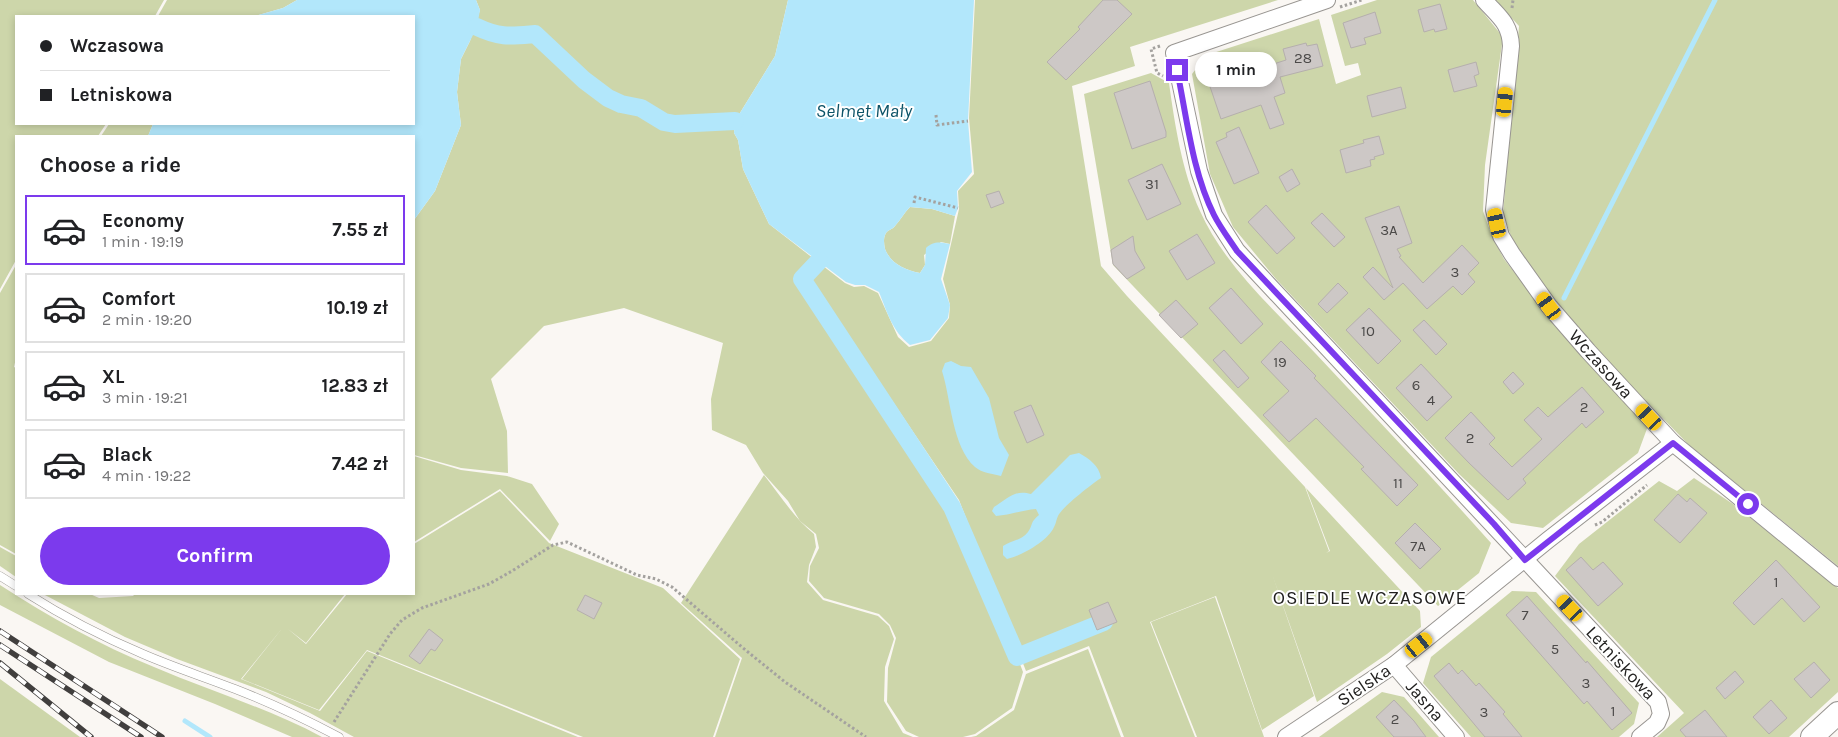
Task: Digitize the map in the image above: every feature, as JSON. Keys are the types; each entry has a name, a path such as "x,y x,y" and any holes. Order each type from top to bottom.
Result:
{"street":[{"name":"Wczasowa","path":"1484,0 1505,24 1510,34 1494,210 1502,236 1512,254 1549,306 1588,352 1673,443 1838,578"},
{"name":"Letniskowa","path":"1333,4 1174,53 1193,149 1205,192 1214,215 1237,251 1658,702 1662,714 1657,723 1640,737"},
{"name":"Sielska","path":"1286,737 1394,665 1673,443"},
{"name":"Jasna","path":"1394,665 1456,737"},
{"path":"1812,737 1838,713"}],"lane":[{"path":"0,576 15,585"},
{"path":"30,595 76,622 128,648 262,699 339,737"}],"path":[{"path":"1333,4 1362,0"},
{"path":"1164,76 1157,73 1150,50 1169,43"},
{"path":"936,115 937,125 968,122"},
{"path":"914,202 915,197 958,208"},
{"path":"1587,528 1602,522 1650,482"},
{"path":"328,731 390,634 402,620 422,608 488,584 553,545 566,542 638,575 656,579 672,587 785,682 866,737"}],"green space":[{"path":"0,0 164,0 156,15 15,15 15,125 105,125 99,135 15,135 15,262 0,289"},
{"path":"167,0 297,0 283,8 258,15 159,15"},
{"path":"476,0 788,0 775,56 735,121 734,133 738,140 743,169 769,224 845,283 854,287 864,286 878,293 898,337 909,347 931,341 949,318 950,305 943,279 959,209 958,191 974,174 969,118 975,0 1278,0 1130,47 1135,66 1072,86 1101,266 1305,487 1329,551 1326,553 1330,551 1306,488 1420,611 1421,627 1387,654 1317,702 1272,574 1314,696 1262,730 1216,596 1150,622 1195,737 1124,737 1089,646 1026,671 959,500 829,307 958,502 1023,672 1012,708 975,734 963,737 919,737 906,731 887,702 888,668 896,638 890,625 879,614 824,598 809,581 810,566 819,548 816,534 800,521 788,501 763,473 746,445 712,430 711,399 723,343 624,308 544,326 491,379 507,431 508,473 461,468 415,455 415,219 435,191 461,125 457,92 461,59 470,41 480,10"},
{"path":"1377,0 1473,0 1503,37 1485,165 1483,211 1492,236 1504,259 1547,314 1648,426 1638,453 1543,528 1511,523 1459,474 1276,279 1233,227 1210,174 1192,74 1207,55 1319,19 1336,84 1361,75 1358,63 1345,66 1331,15"},
{"path":"1495,0 1838,0 1838,566 1689,445 1592,346 1543,286 1514,244 1503,214 1519,26"},
{"path":"1151,73 1169,83 1177,132 1188,180 1200,211 1223,251 1252,287 1491,543 1479,573 1438,606 1113,265 1084,94"},
{"path":"108,125 153,125 148,135 102,135"},
{"path":"910,207 932,209 955,216 950,244 941,242 924,255 925,265 920,273 904,268 891,259 884,245 886,233 894,227"},
{"path":"15,267 15,553 0,545 0,293"},
{"path":"415,456 461,470 507,476 532,484 559,524 550,541 500,489 415,541"},
{"path":"764,475 794,514 814,534 816,547 809,565 807,582 823,600 878,616 889,626 894,639 885,667 884,701 903,733 913,737 715,737 742,658 681,603"},
{"path":"1694,478 1733,504 1838,588 1838,692 1789,737 1657,737 1684,713 1555,576 1579,544 1659,481 1677,491"},
{"path":"500,491 549,543 663,588 740,659 713,737 583,737 367,650 319,710 242,679 284,626 241,679 320,711 367,651 578,737 354,737 266,692 177,659 125,637 45,595 92,595 99,598 134,595 344,595 306,643 288,629 306,644 346,595 415,595 415,543"},
{"path":"0,547 15,555 15,576 0,566"},
{"path":"0,585 94,640 175,676 281,717 322,737 292,737 109,662 0,605"},
{"path":"1512,591 1536,592 1639,703 1634,724 1619,737 1471,737 1423,683 1431,657"},
{"path":"1215,597 1264,737 1197,737 1151,622"},
{"path":"1088,649 1121,737 971,737 976,736 1014,710 1026,674"},
{"path":"0,679 80,737 0,737"},
{"path":"1382,692 1404,697 1439,737 1319,737"}],"water":[{"path":"297,0 476,0 480,10 477,27 461,59 457,92 461,125 435,191 415,219 415,135 148,135 153,125 415,125 415,15 258,15 283,8"},
{"name":"Selmęt Mały","path":"788,0 974,0 968,121 972,172 957,191 958,208 955,216 932,209 910,207 894,227 886,233 884,239 885,249 891,259 904,268 920,273 925,265 926,248 931,244 937,243 950,244 941,279 950,305 948,318 930,340 910,345 894,327 879,292 865,285 855,285 846,282 769,224 743,169 738,140 734,133 735,121 775,56"},
{"path":"951,361 961,366 971,367 989,398 999,438 1009,455 1001,476 975,467 961,448 953,422 942,371 945,363"},
{"path":"1079,453 1096,466 1101,478 1065,507 1058,516 1055,526 1046,537 1019,555 1007,559 1003,555 1003,546 1026,535 1039,515 1036,509 996,516 992,511 994,507 1016,494 1031,494 1070,455"}],"building":[{"path":"1103,0 1117,0 1132,14 1066,80 1047,62 1080,29 1078,27"},
{"path":"1440,4 1447,29 1435,32 1434,29 1424,32 1418,10"},
{"path":"1375,12 1381,33 1364,38 1366,44 1351,48 1343,23"},
{"path":"1306,43 1307,46 1317,44 1323,66 1280,77 1285,93 1274,97 1284,124 1270,129 1261,105 1221,119 1204,69 1231,60 1236,74 1242,74 1286,60 1283,49"},
{"path":"1476,62 1479,74 1474,76 1477,86 1454,92 1448,70"},
{"path":"1150,81 1166,137 1132,149 1114,93"},
{"path":"1401,87 1406,108 1372,117 1367,96"},
{"path":"1239,127 1259,173 1234,184 1216,142 1227,137 1226,133"},
{"path":"1379,136 1384,154 1370,160 1371,166 1346,173 1340,150 1364,143 1363,140"},
{"path":"1162,164 1181,204 1147,220 1128,180"},
{"path":"1292,169 1300,184 1287,192 1279,177"},
{"path":"999,191 1004,203 991,208 986,195"},
{"path":"1266,205 1295,238 1277,254 1248,222"},
{"path":"1399,206 1412,243 1397,249 1401,256 1399,257 1423,283 1462,245 1479,263 1468,274 1475,282 1462,295 1453,286 1427,309 1403,283 1384,300 1363,277 1373,267 1393,288 1365,218"},
{"path":"1322,213 1345,237 1334,247 1311,223"},
{"path":"1197,234 1215,263 1187,280 1169,251"},
{"path":"1133,236 1135,251 1145,268 1127,279 1113,264 1111,250"},
{"path":"1338,283 1348,293 1327,313 1318,304"},
{"path":"1231,288 1263,324 1241,344 1209,308"},
{"path":"1176,300 1198,324 1181,338 1159,315"},
{"path":"1369,308 1401,341 1378,364 1346,330"},
{"path":"1424,320 1447,344 1436,355 1413,330"},
{"path":"1281,341 1316,376 1314,378 1418,485 1397,506 1361,469 1364,467 1316,418 1289,442 1263,415 1289,391 1261,362"},
{"path":"1224,350 1249,378 1238,388 1213,360"},
{"path":"1421,364 1452,397 1427,421 1396,388"},
{"path":"1513,372 1524,384 1513,394 1503,382"},
{"path":"1582,387 1604,412 1586,428 1582,423 1523,479 1526,483 1508,500 1445,438 1471,412 1495,438 1489,444 1512,467 1542,439 1524,420 1538,407 1548,417"},
{"path":"1031,405 1044,435 1027,443 1014,412"},
{"path":"1678,494 1687,502 1690,498 1707,513 1680,543 1654,520"},
{"path":"1415,523 1441,549 1420,569 1395,543"},
{"path":"1581,557 1593,570 1603,562 1623,584 1598,606 1566,570"},
{"path":"1776,560 1820,607 1804,622 1782,598 1754,625 1733,603"},
{"path":"585,595 602,603 594,619 577,610"},
{"path":"1527,596 1632,713 1612,730 1587,701 1584,704 1506,615"},
{"path":"1108,602 1117,622 1097,630 1089,610"},
{"path":"429,629 443,640 435,651 431,649 420,664 409,656"},
{"path":"1814,662 1830,680 1811,698 1794,679"},
{"path":"1449,663 1458,674 1462,670 1476,686 1479,683 1505,712 1503,714 1522,737 1485,737 1434,676"},
{"path":"1735,671 1744,682 1725,699 1716,688"},
{"path":"1394,700 1426,737 1394,737 1376,717"},
{"path":"1771,700 1787,718 1769,734 1753,717"},
{"path":"1705,710 1727,737 1686,737 1680,730"}],"waterway":[{"path":"1564,298 1715,0"},
{"path":"477,27 492,33 506,35 535,34 584,80 608,98 621,104 641,108 664,122 675,124 735,121"},
{"path":"819,261 802,279 952,507 1017,657 1104,622"},
{"path":"185,721 210,737"}],"railway":[{"path":"0,631 162,737"},
{"path":"0,645 141,737"},
{"path":"0,663 91,737"}],"district":[{"name":"OSIEDLE WCZASOWE","path":"1370,598"}],"route":[{"path":"1177,70 1198,171 1214,215 1237,251 1494,524 1525,560 1673,443 1748,504"}]}
